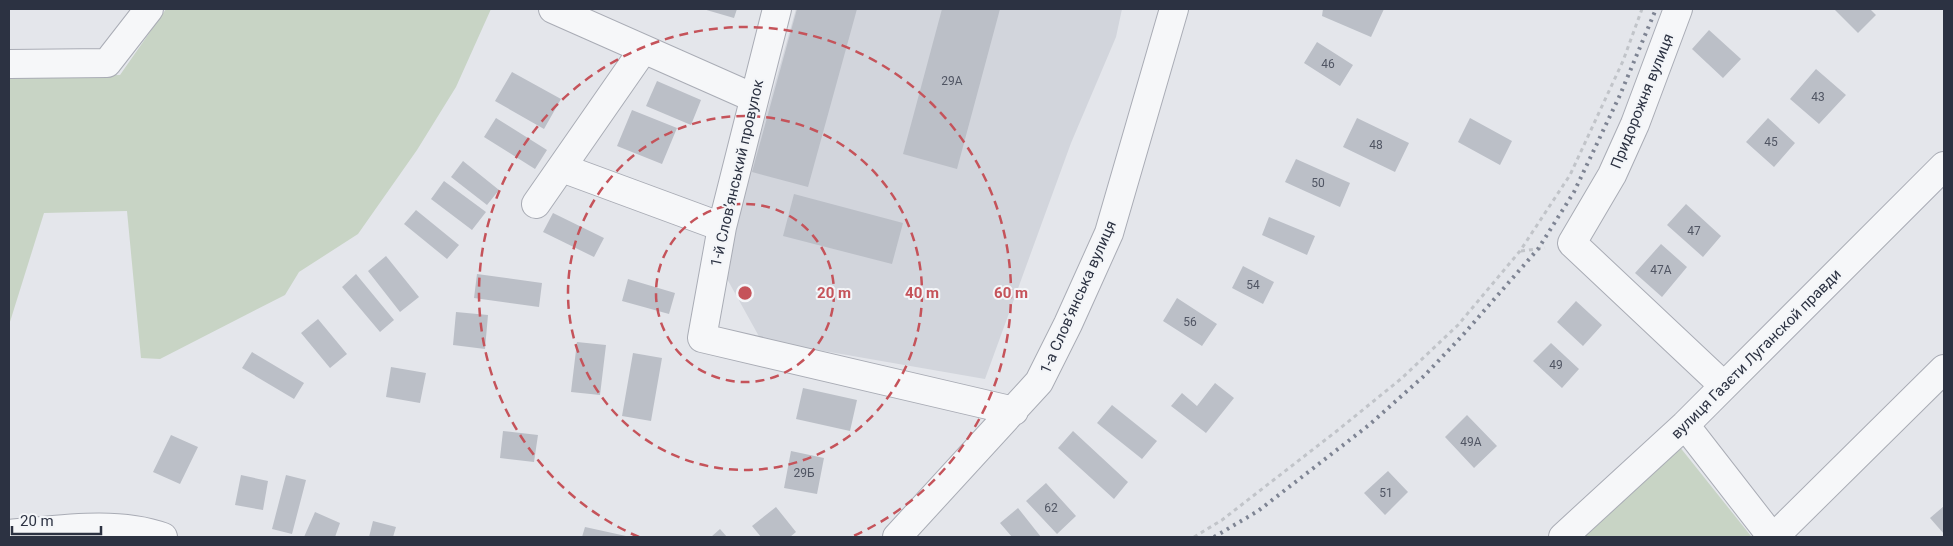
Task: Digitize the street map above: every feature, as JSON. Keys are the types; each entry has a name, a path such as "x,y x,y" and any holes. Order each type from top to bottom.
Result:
{"street":[{"path":"9,64 107,63 149,9"},
{"path":"553,9 754,98"},
{"name":"1-й Слов’янський провулок","path":"777,9 722,227 702,338 1014,411"},
{"name":"1-а Слов’янська вулиця","path":"897,537 1039,382 1068,324 1109,232 1174,9"},
{"name":"Придорожня вулиця","path":"1678,9 1635,124 1612,175 1572,243 1724,386"},
{"path":"536,204 643,50"},
{"name":"вулиця Газєти Луганской правди","path":"1563,537 1685,426 1944,166"},
{"path":"562,168 722,227"},
{"path":"1685,426 1773,537 1944,369"},
{"path":"9,534 90,528 155,534"}],"path":[{"path":"1194,537 1222,520 1366,407 1402,378 1458,325 1520,251 1570,175 1623,61 1642,9"}],"shaded area":[{"path":"796,9 1122,9 1116,37 1071,143 985,379 761,340 726,277 746,186"}],"green space":[{"path":"166,9 491,9 456,87 417,150 358,234 299,272 285,295 160,359 141,358 127,211 44,213 9,325 9,77 120,75"},
{"path":"1679,446 1751,536 1582,537"}],"building":[{"path":"703,9 737,9 734,18"},
{"path":"797,9 857,9 808,187 752,172"},
{"path":"942,9 1000,9 957,169 903,154"},
{"path":"1323,9 1384,9 1371,37 1322,16"},
{"path":"1834,9 1870,9 1876,15 1858,33"},
{"path":"1709,30 1741,59 1723,78 1692,49"},
{"path":"1317,42 1353,65 1340,86 1304,63"},
{"path":"1816,69 1846,95 1819,124 1790,99"},
{"path":"512,72 561,99 544,129 495,101"},
{"path":"657,81 701,100 691,125 646,106"},
{"path":"632,110 677,128 662,164 617,146"},
{"path":"496,118 547,150 535,169 484,137"},
{"path":"1357,118 1409,143 1395,172 1343,147"},
{"path":"1470,118 1512,141 1500,165 1458,142"},
{"path":"1768,118 1795,143 1774,167 1746,142"},
{"path":"1296,159 1350,183 1340,207 1285,182"},
{"path":"463,161 499,190 487,205 451,177"},
{"path":"444,181 486,212 472,230 431,199"},
{"path":"794,194 903,223 892,264 783,236"},
{"path":"1686,204 1721,236 1703,257 1667,225"},
{"path":"416,210 459,245 447,259 404,224"},
{"path":"553,213 604,238 594,257 543,232"},
{"path":"1269,217 1315,236 1307,255 1262,235"},
{"path":"1661,244 1687,267 1662,297 1635,273"},
{"path":"386,256 419,297 400,312 368,271"},
{"path":"1243,266 1274,282 1263,304 1232,288"},
{"path":"356,274 394,320 380,332 342,287"},
{"path":"477,274 542,283 539,307 474,298"},
{"path":"628,279 675,293 669,314 622,301"},
{"path":"1177,298 1217,324 1202,346 1163,321"},
{"path":"1576,301 1602,325 1583,346 1557,322"},
{"path":"456,312 488,315 485,349 453,345"},
{"path":"318,319 347,354 330,368 301,333"},
{"path":"577,342 606,345 600,395 571,392"},
{"path":"1551,343 1579,369 1562,388 1533,361"},
{"path":"252,352 304,383 294,399 242,368"},
{"path":"633,353 662,358 651,421 622,416"},
{"path":"391,367 426,373 420,403 386,397"},
{"path":"1215,383 1234,398 1206,433 1171,406 1182,393 1197,406"},
{"path":"803,388 857,400 850,431 796,419"},
{"path":"1112,405 1157,441 1142,459 1097,423"},
{"path":"1467,415 1497,446 1474,468 1445,437"},
{"path":"503,431 538,435 534,462 500,458"},
{"path":"1073,431 1128,482 1114,499 1058,448"},
{"path":"171,435 198,447 180,484 153,472"},
{"path":"791,451 824,458 817,494 784,488"},
{"path":"1388,471 1408,492 1385,515 1364,493"},
{"path":"241,475 268,481 263,510 235,505"},
{"path":"286,475 306,480 292,534 272,529"},
{"path":"1046,483 1076,516 1057,534 1026,501"},
{"path":"1944,506 1944,534 1930,518"},
{"path":"776,507 796,532 790,537 761,537 752,526"},
{"path":"1018,508 1041,537 1012,537 1000,523"},
{"path":"315,512 340,523 335,537 304,537"},
{"path":"373,521 396,527 393,537 369,537"},
{"path":"585,527 626,536 626,537 582,537"},
{"path":"720,529 727,537 711,537"}],"railway":[{"path":"1214,537 1258,511 1369,425 1424,376 1462,336 1538,249 1574,192 1620,95 1656,9"}]}
